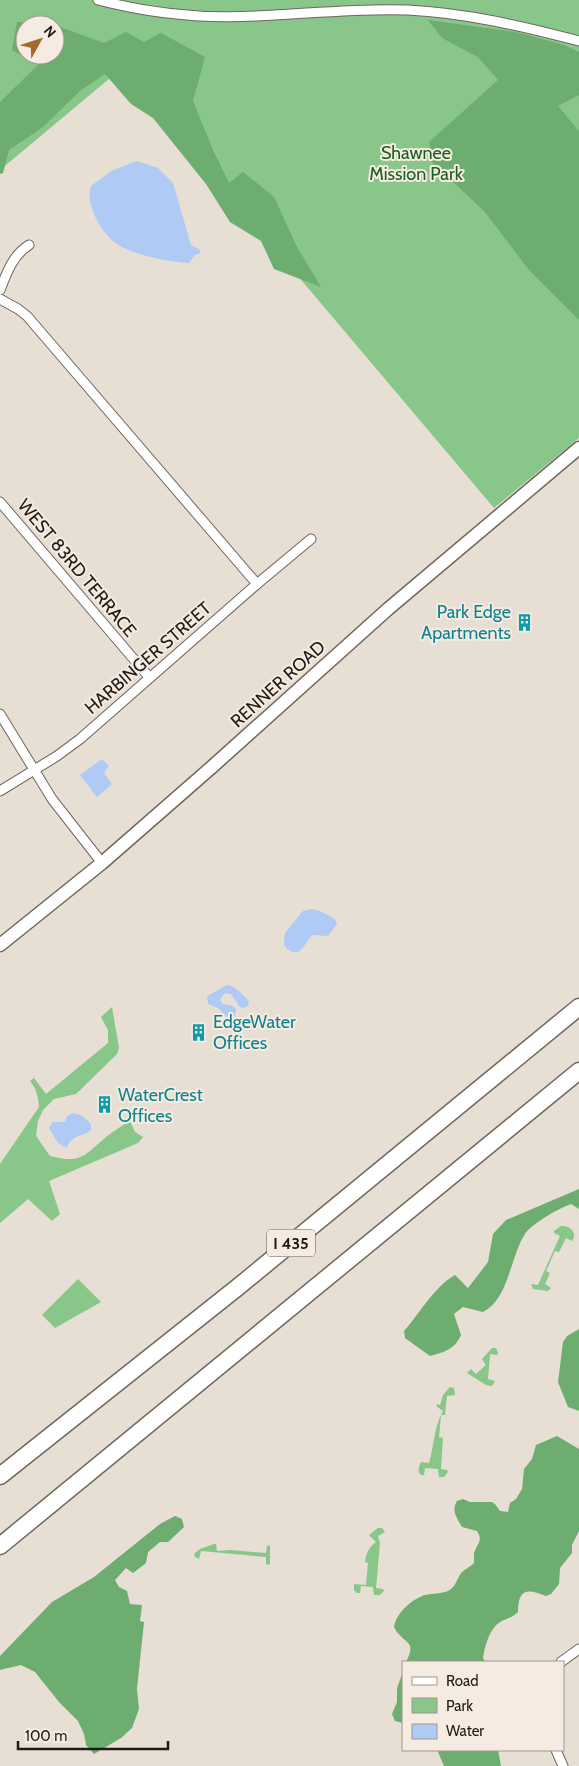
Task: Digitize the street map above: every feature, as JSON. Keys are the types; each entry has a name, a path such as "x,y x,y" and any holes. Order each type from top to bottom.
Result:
{"highway":[{"name":"I 435","path":"0,1476 238,1287 579,1007"},
{"name":"I 435","path":"0,1546 579,1071"}],"main road":[{"name":"RENNER ROAD","path":"0,945 102,863 214,766 388,609 579,448"}],"street":[{"path":"98,0 178,13 229,16 407,10 453,14 501,22 579,41"},
{"path":"0,290 13,260 20,251 29,245"},
{"path":"0,299 26,316 257,584"},
{"name":"WEST 83RD TERRACE","path":"0,502 150,677"},
{"name":"HARBINGER STREET","path":"0,791 80,739 257,584 311,540"},
{"path":"0,714 33,770 61,812 102,863"},
{"path":"562,1661 579,1648"},
{"path":"556,1751 563,1766"}],"green space":[{"name":"Shawnee Mission Park","path":"0,0 579,0 579,438 494,508 122,68 0,170"},
{"path":"428,20 516,32 564,45 579,52 579,95 558,106 579,131 579,320 529,270 485,212 432,162 429,142 498,80 478,57 442,38"},
{"path":"65,29 104,43 126,32 144,42 161,33 205,57 193,101 229,183 243,172 274,197 296,245 321,287 274,269 261,241 230,222 206,184 153,118 131,104 105,74 80,91 43,127 9,150 3,173 0,174 0,102 38,65 65,65"},
{"path":"15,33 15,52 12,50"},
{"path":"112,1007 119,1048 117,1054 76,1094 54,1099 43,1110 38,1121 36,1136 50,1156 69,1159 81,1157 130,1121 135,1132 143,1137 138,1143 49,1181 60,1214 52,1221 28,1199 0,1223 0,1164 39,1107 37,1093 30,1081 34,1078 46,1094 108,1043 108,1030 101,1017"},
{"path":"579,1189 579,1209 571,1204 566,1206 539,1221 525,1234 504,1288 492,1306 483,1312 463,1307 454,1314 461,1335 453,1347 430,1356 405,1338 404,1331 434,1293 447,1280 455,1275 468,1288 488,1262 493,1234 506,1220"},
{"path":"561,1226 572,1230 574,1238 572,1241 566,1238 559,1252 555,1251 546,1271 550,1273 545,1284 551,1288 548,1291 533,1289 531,1284 538,1285 560,1236 554,1233 554,1231"},
{"path":"78,1279 101,1302 55,1328 42,1315"},
{"path":"579,1329 579,1411 568,1407 558,1382 563,1342 567,1336"},
{"path":"492,1348 496,1348 498,1353 497,1355 490,1354 488,1379 495,1381 492,1386 486,1385 467,1373 471,1369 476,1374 486,1365 482,1359"},
{"path":"450,1387 454,1388 455,1395 447,1396 445,1415 441,1415 443,1411 436,1406 440,1405 443,1395"},
{"path":"441,1415 439,1437 443,1438 441,1469 448,1472 444,1477 439,1477 438,1469 425,1468 424,1475 421,1475 419,1470 421,1462 429,1463"},
{"path":"557,1436 579,1449 579,1531 572,1545 572,1553 560,1568 559,1584 551,1594 546,1596 529,1591 522,1595 518,1604 518,1612 496,1625 490,1633 483,1658 484,1661 406,1661 410,1646 394,1627 401,1612 420,1597 451,1589 462,1572 474,1563 474,1554 480,1538 477,1531 462,1527 455,1511 457,1501 463,1499 470,1502 492,1502 500,1511 508,1512 510,1503 516,1499 522,1489 524,1469 532,1459 536,1445"},
{"path":"175,1516 182,1519 184,1527 168,1542 160,1542 148,1552 146,1563 133,1573 126,1568 115,1580 119,1587 127,1591 130,1604 142,1605 140,1621 144,1622 137,1689 139,1709 132,1728 121,1738 94,1754 86,1745 84,1734 78,1721 59,1702 35,1672 21,1665 0,1670 0,1656 52,1602 94,1577 160,1524"},
{"path":"378,1528 382,1528 385,1532 378,1536 380,1543 376,1588 383,1589 384,1591 380,1595 374,1595 373,1587 361,1586 360,1593 357,1593 354,1590 354,1584 366,1585 368,1563 365,1562 369,1550 376,1542 369,1535"},
{"path":"216,1544 217,1551 230,1550 266,1553 267,1546 270,1545 270,1563 269,1565 266,1564 266,1557 201,1551 199,1559 195,1557 194,1554 200,1549"},
{"path":"402,1675 402,1723 395,1721 392,1714 397,1702 397,1688"},
{"path":"498,1751 501,1766 444,1766 438,1752"}],"water":[{"path":"137,161 158,168 173,183 191,245 199,249 201,253 195,255 189,263 152,257 124,248 108,236 96,219 90,201 91,186 113,170"},
{"path":"102,759 109,766 104,773 112,784 97,797 80,775"},
{"path":"311,909 320,911 335,919 337,924 328,936 312,935 300,950 293,952 284,945 285,933 303,911"},
{"path":"227,985 239,991 249,1002 248,1006 243,1008 239,1006 231,994 225,993 220,1000 221,1002 236,1009 235,1016 231,1018 218,1008 208,1004 207,996"},
{"path":"73,1113 81,1115 91,1124 91,1130 76,1137 67,1147 64,1147 58,1143 49,1128 53,1122 65,1122 67,1116"}],"place":[{"name":"Park Edge Apartments","path":"525,622"},
{"name":"EdgeWater Offices","path":"199,1032"},
{"name":"WaterCrest Offices","path":"104,1105"}]}
